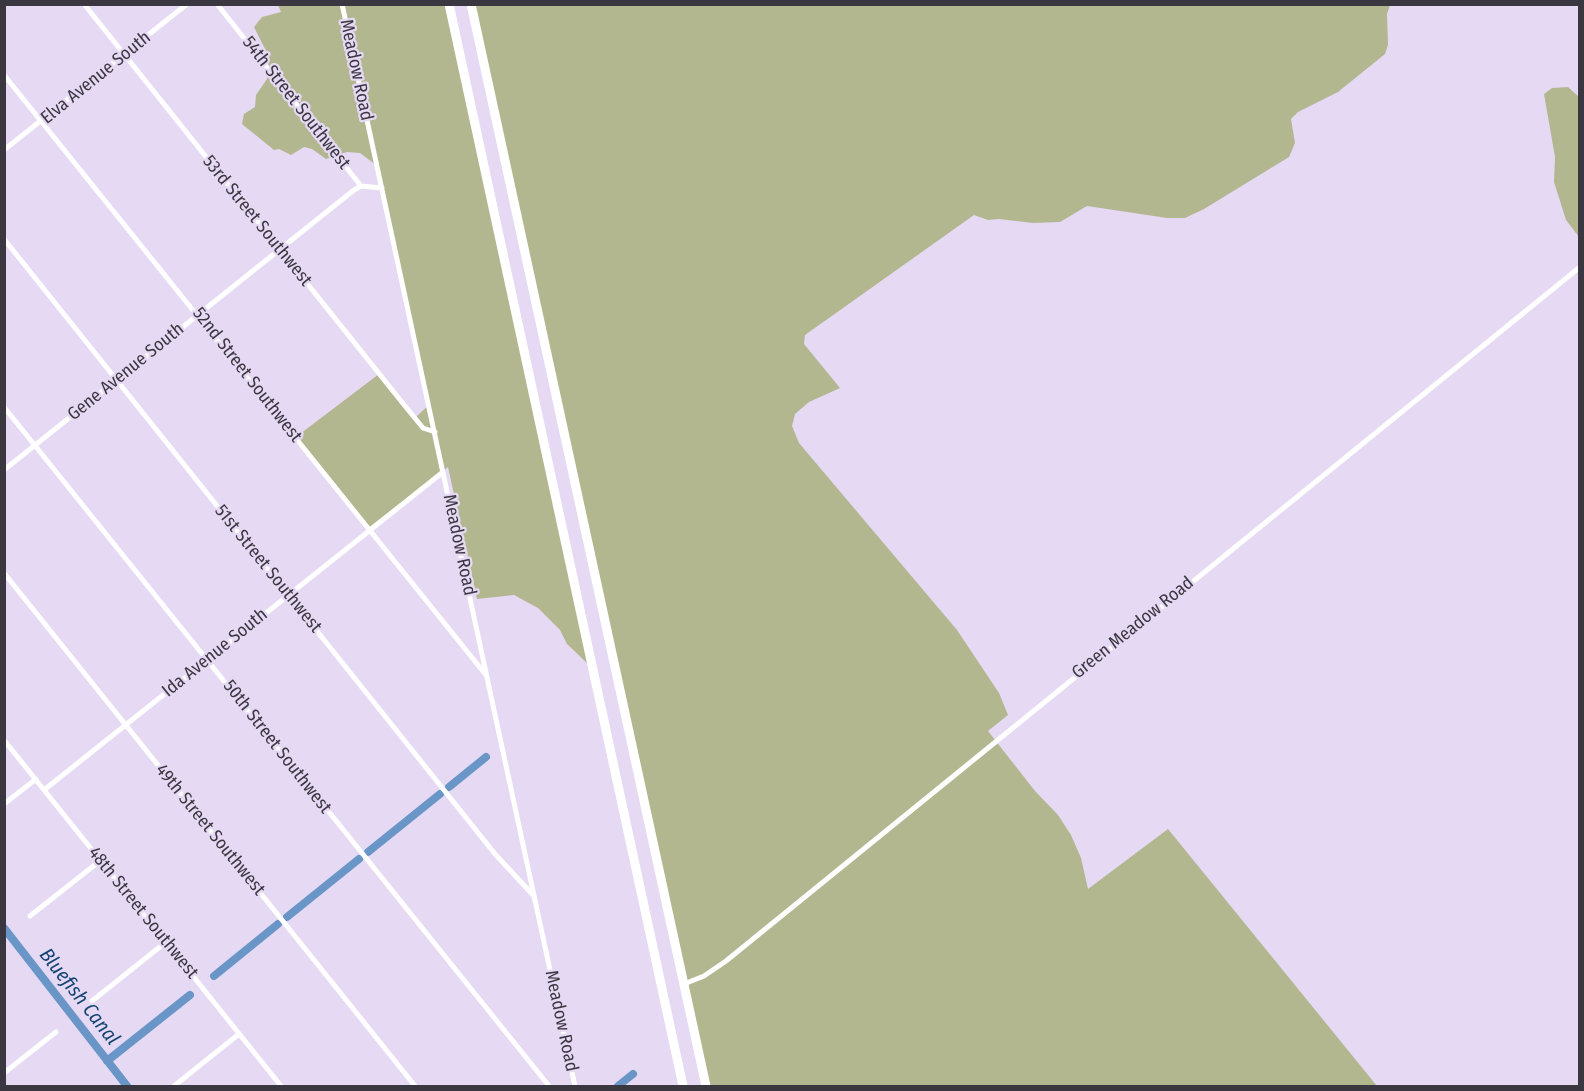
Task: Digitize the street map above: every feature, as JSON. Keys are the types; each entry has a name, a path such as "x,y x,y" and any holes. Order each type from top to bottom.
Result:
{"highway":[{"path":"449,4 684,1086"},
{"path":"471,4 583,532 706,1086"},
{"path":"478,139 499,134"}],"street":[{"name":"53rd Street Southwest","path":"84,4 423,428 435,432"},
{"name":"Elva Avenue South","path":"4,150 187,4"},
{"name":"54th Street Southwest","path":"217,4 361,186 382,188"},
{"name":"Meadow Road","path":"342,4 575,1086"},
{"name":"52nd Street Southwest","path":"4,75 488,677"},
{"name":"Gene Avenue South","path":"4,470 361,186"},
{"name":"51st Street Southwest","path":"4,240 495,854 534,896"},
{"name":"Green Meadow Road","path":"684,984 704,976 726,961 1580,267"},
{"name":"50th Street Southwest","path":"4,406 549,1086"},
{"name":"Ida Avenue South","path":"44,790 443,472"},
{"name":"49th Street Southwest","path":"4,573 415,1086"},
{"name":"48th Street Southwest","path":"4,740 281,1086"},
{"path":"4,804 36,779"},
{"path":"30,916 101,860"},
{"path":"92,1001 166,942"},
{"path":"4,1073 56,1032"},
{"path":"174,1086 239,1034"}],"green space":[{"path":"278,5 445,5 589,665 567,644 560,630 538,608 514,595 477,599 448,467 368,528 296,437 379,374 416,417 430,404 376,165 360,153 347,152 326,159 312,149 304,147 291,155 279,149 274,150 242,124 244,114 255,107 256,95 267,79 265,49 254,27 262,17 281,12"},
{"path":"475,5 1390,5 1387,14 1388,45 1385,54 1338,92 1298,112 1291,119 1295,143 1289,157 1204,209 1185,218 1167,218 1087,206 1060,222 1033,223 988,220 974,215 805,335 804,344 840,388 809,402 795,414 792,426 799,443 957,630 999,693 1008,715 988,731 1035,791 1058,815 1071,835 1081,858 1088,889 1168,829 1377,1086 710,1086"},
{"path":"1568,87 1579,97 1579,237 1566,220 1554,182 1555,157 1544,94 1552,88"}],"waterway":[{"path":"449,787 486,757"},
{"path":"368,852 440,794"},
{"path":"287,917 359,859"},
{"path":"214,976 278,924"},
{"name":"Bluefish Canal","path":"4,928 127,1086"},
{"path":"107,1061 190,995"},
{"path":"618,1086 633,1074"}]}
